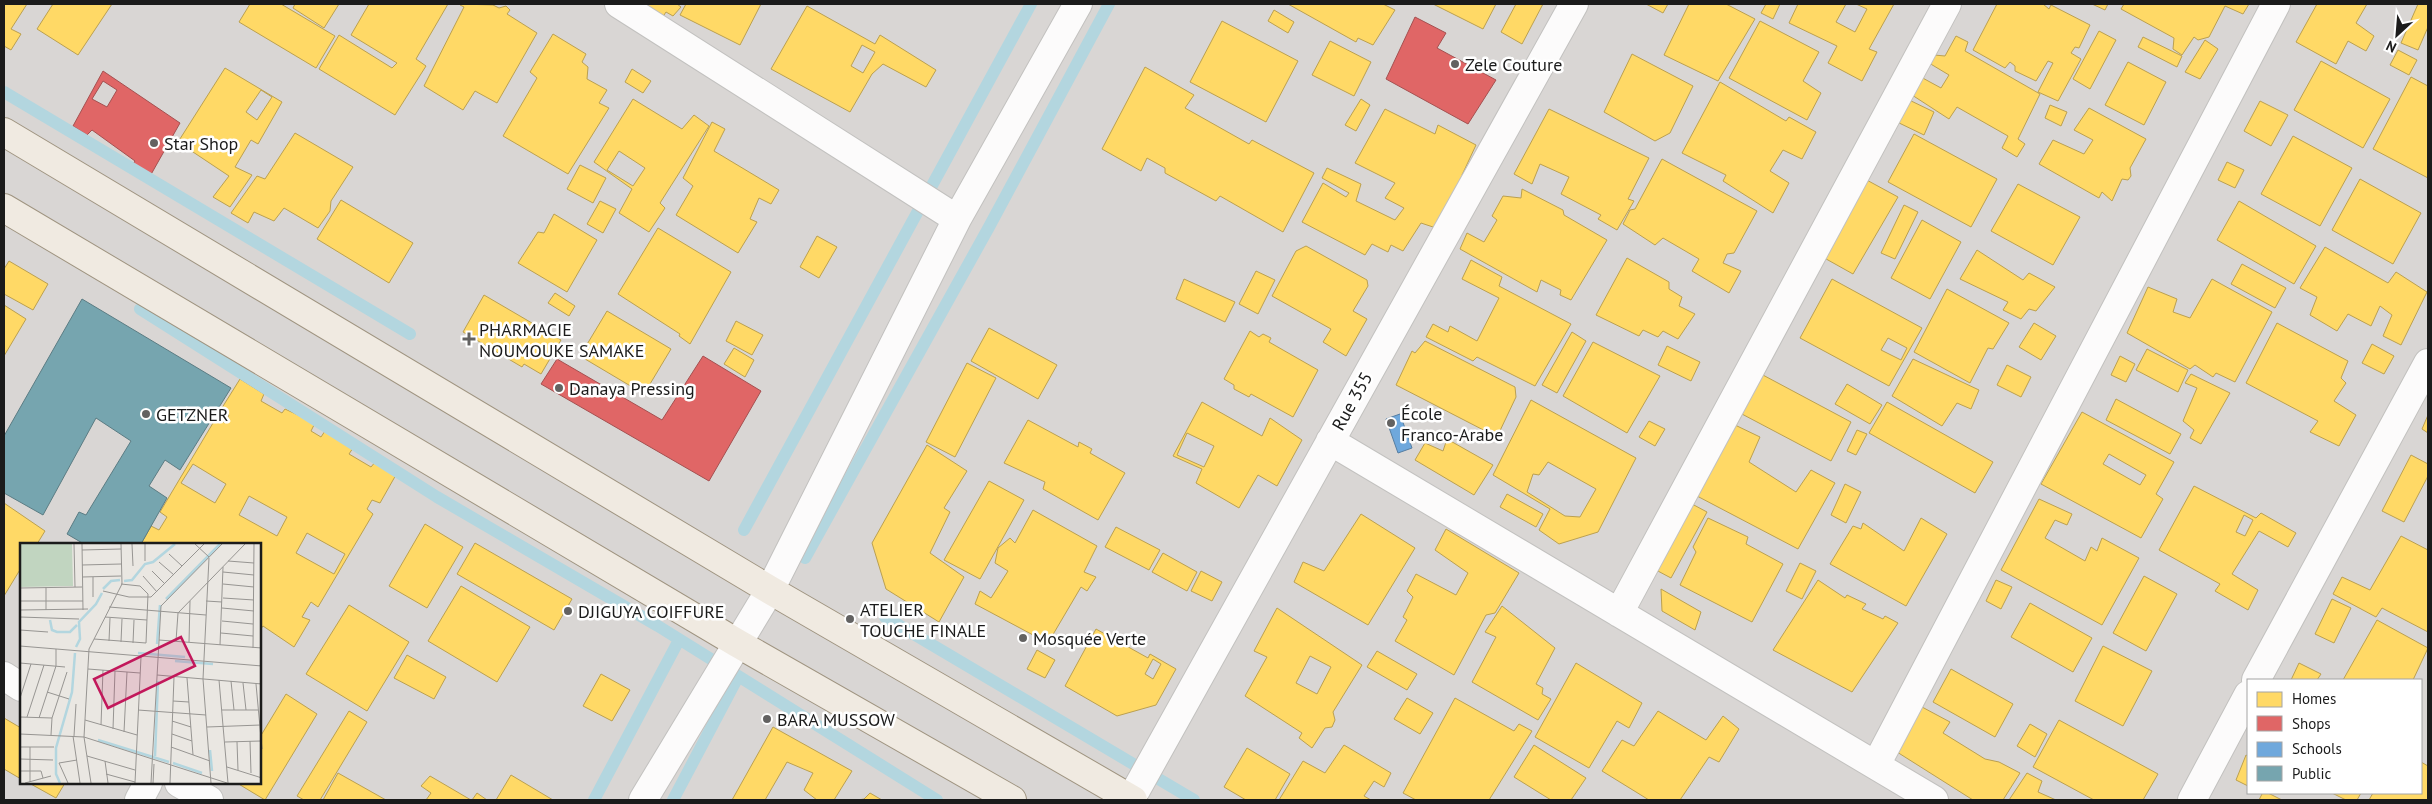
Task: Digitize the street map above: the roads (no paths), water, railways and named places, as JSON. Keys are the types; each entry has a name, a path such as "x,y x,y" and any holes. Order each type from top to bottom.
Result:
{"main road":[{"path":"4,132 770,590 1132,800"},
{"path":"4,208 737,643 1012,800"}],"street":[{"path":"619,4 957,219"},
{"path":"643,800 770,590 957,219 1078,4"},
{"name":"Rue 355","path":"1132,800 1574,4"},
{"path":"1620,613 1947,4"},
{"path":"1876,765 2276,4"},
{"path":"2257,679 2428,363"},
{"path":"1330,441 1934,800"},
{"path":"4,676 20,686"},
{"path":"2192,800 2247,697"},
{"path":"138,800 147,784"},
{"path":"180,784 209,800"}],"waterway":[{"path":"744,530 1031,4"},
{"path":"805,558 989,227 1109,4"},
{"path":"4,92 410,334"},
{"path":"140,309 437,497 658,626 937,800"},
{"path":"885,617 1194,800"},
{"path":"594,800 679,640"},
{"path":"673,800 738,677"}],"place":[{"name":"Zele Couture","path":"1455,64"},
{"name":"Star Shop","path":"154,143"},
{"name":"PHARMACIE NOUMOUKE SAMAKE","path":"469,339"},
{"name":"Danaya Pressing","path":"559,388"},
{"name":"GETZNER","path":"146,414"},
{"name":"École Franco-Arabe","path":"1391,423"},
{"name":"DJIGUYA COIFFURE","path":"568,611"},
{"name":"ATELIER TOUCHE FINALE","path":"850,619"},
{"name":"Mosquée Verte","path":"1023,638"},
{"name":"BARA MUSSOW","path":"767,719"}]}
